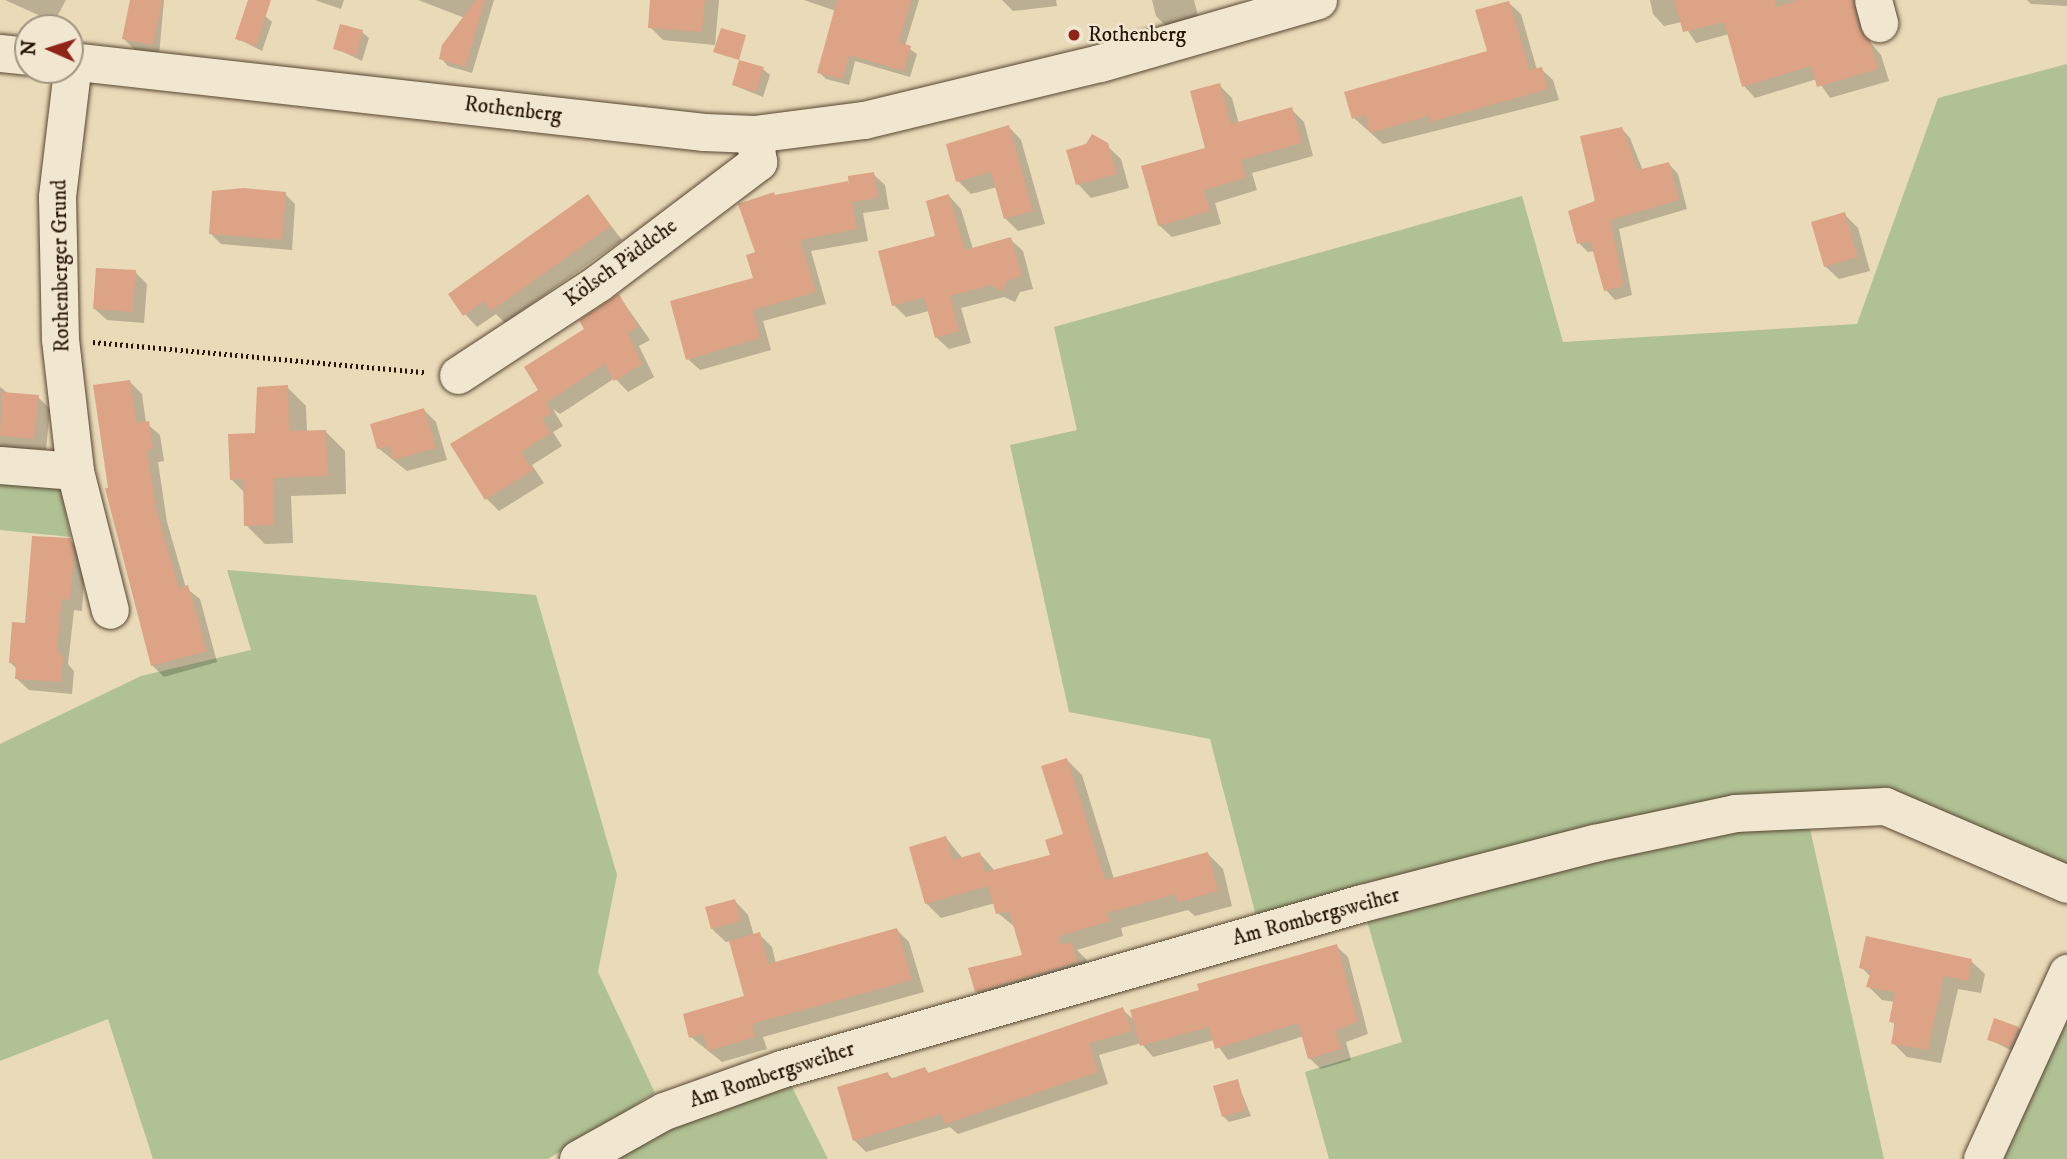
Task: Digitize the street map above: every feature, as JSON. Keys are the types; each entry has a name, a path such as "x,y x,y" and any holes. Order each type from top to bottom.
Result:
{"street":[{"name":"Rothenberg","path":"84,62 704,132 754,134 864,120 1226,14 1318,0"},
{"name":"Rothenberger Grund","path":"69,84 57,197 60,339 75,471 110,610"},
{"name":"Kölsch Päddche","path":"458,375 598,283 758,162 754,134"},
{"path":"0,465 75,471"},
{"name":"Am Rombergsweiher","path":"578,1159 664,1111 781,1069 1375,900 1594,843 1735,813 1885,806 2067,884"},
{"path":"1982,1159 1993,1144 2067,973"}],"path":[{"path":"60,339 458,375"}],"green space":[{"path":"2067,64 2067,865 1885,791 1256,916 1210,739 1069,712 1010,445 1077,430 1054,327 1522,196 1563,342 1857,324 1938,98"},
{"path":"0,480 60,486 71,537 0,530"},
{"path":"227,570 536,595 617,875 598,972 655,1093 548,1159 153,1159 108,1019 0,1061 0,744 141,676 251,650"},
{"path":"1808,820 1884,1159 1329,1159 1305,1072 1402,1042 1365,914 1735,825"},
{"path":"2067,1012 2067,1159 2003,1159 2005,1156"},
{"path":"791,1085 828,1159 606,1159 665,1126"}],"building":[{"path":"130,0 162,0 153,45 122,39"},
{"path":"248,0 271,0 256,46 235,39"},
{"path":"476,0 485,0 465,67 439,59 442,45"},
{"path":"650,0 705,0 702,32 648,28"},
{"path":"837,0 911,0 899,42 911,46 904,71 849,55 843,79 817,73"},
{"path":"1674,0 1775,0 1776,7 1799,0 1853,0 1859,28 1870,41 1878,69 1817,87 1811,66 1742,87 1724,22 1683,32"},
{"path":"1509,1 1530,70 1542,67 1548,89 1430,122 1429,116 1370,133 1365,115 1352,119 1344,92 1487,51 1475,10"},
{"path":"340,24 363,30 356,56 333,49"},
{"path":"721,28 746,35 739,60 713,52"},
{"path":"739,60 764,67 756,92 732,85"},
{"path":"1220,83 1231,124 1292,107 1302,143 1241,160 1246,178 1204,190 1210,211 1158,226 1141,166 1205,148 1190,91"},
{"path":"1009,125 1033,211 1004,219 991,172 956,182 946,144"},
{"path":"1622,127 1638,170 1669,162 1679,200 1610,220 1624,286 1604,291 1590,241 1577,244 1568,211 1595,201 1580,136"},
{"path":"1092,134 1108,143 1117,174 1076,185 1066,150 1086,144"},
{"path":"874,172 878,198 852,202 857,229 800,240 816,292 753,310 760,338 686,360 670,301 753,278 746,255 755,252 738,204 774,192 775,195 848,181 849,188 848,176"},
{"path":"244,188 286,192 282,240 209,234 212,191"},
{"path":"588,194 611,226 491,311 484,301 463,316 448,294"},
{"path":"949,194 965,250 1011,237 1022,276 1008,280 1002,291 991,285 950,296 959,331 935,338 924,297 892,306 878,251 935,236 926,201"},
{"path":"1845,212 1857,257 1824,267 1811,222"},
{"path":"96,268 136,270 133,312 93,309"},
{"path":"619,294 638,327 628,333 642,364 614,381 605,364 546,403 552,413 542,419 551,433 521,452 533,470 485,500 450,444 538,390 524,367 584,329 579,320"},
{"path":"130,380 137,423 149,421 153,449 147,450 156,509 179,588 188,585 207,651 151,666 105,488 108,488 93,385"},
{"path":"288,385 289,431 326,430 328,476 273,478 274,525 244,526 243,479 230,480 228,434 255,433 257,387"},
{"path":"2,392 39,395 34,439 0,436"},
{"path":"424,408 436,448 393,460 389,446 377,449 370,424"},
{"path":"32,536 70,538 74,553 70,600 62,599 57,650 63,657 61,682 15,679 16,664 9,663 12,622 25,623"},
{"path":"1067,758 1105,880 1208,852 1218,891 1178,902 1176,894 1107,913 1110,921 1059,936 1061,945 1072,942 1077,962 975,992 968,968 1022,955 1009,911 996,914 988,886 925,904 909,847 946,836 953,860 980,852 985,872 1050,855 1045,840 1063,834 1041,766"},
{"path":"735,899 741,921 711,929 705,907"},
{"path":"897,928 912,980 752,1024 755,1037 708,1051 703,1034 689,1038 683,1014 744,996 729,941 760,932 768,964"},
{"path":"1866,936 1972,959 1968,981 1944,976 1928,1050 1891,1044 1895,1023 1889,1022 1895,992 1866,987 1871,971 1859,968"},
{"path":"1337,944 1358,1022 1335,1030 1341,1049 1308,1059 1298,1023 1215,1049 1209,1027 1140,1046 1130,1010 1199,990 1197,984"},
{"path":"1123,1007 1132,1031 1089,1043 1098,1072 945,1124 941,1114 853,1141 837,1087 888,1072 890,1079 925,1067 928,1073"},
{"path":"1994,1018 2019,1027 2010,1047 1987,1040"},
{"path":"1238,1079 1246,1110 1222,1117 1213,1086"}],"place":[{"name":"Rothenberg","path":"1074,35"}]}
